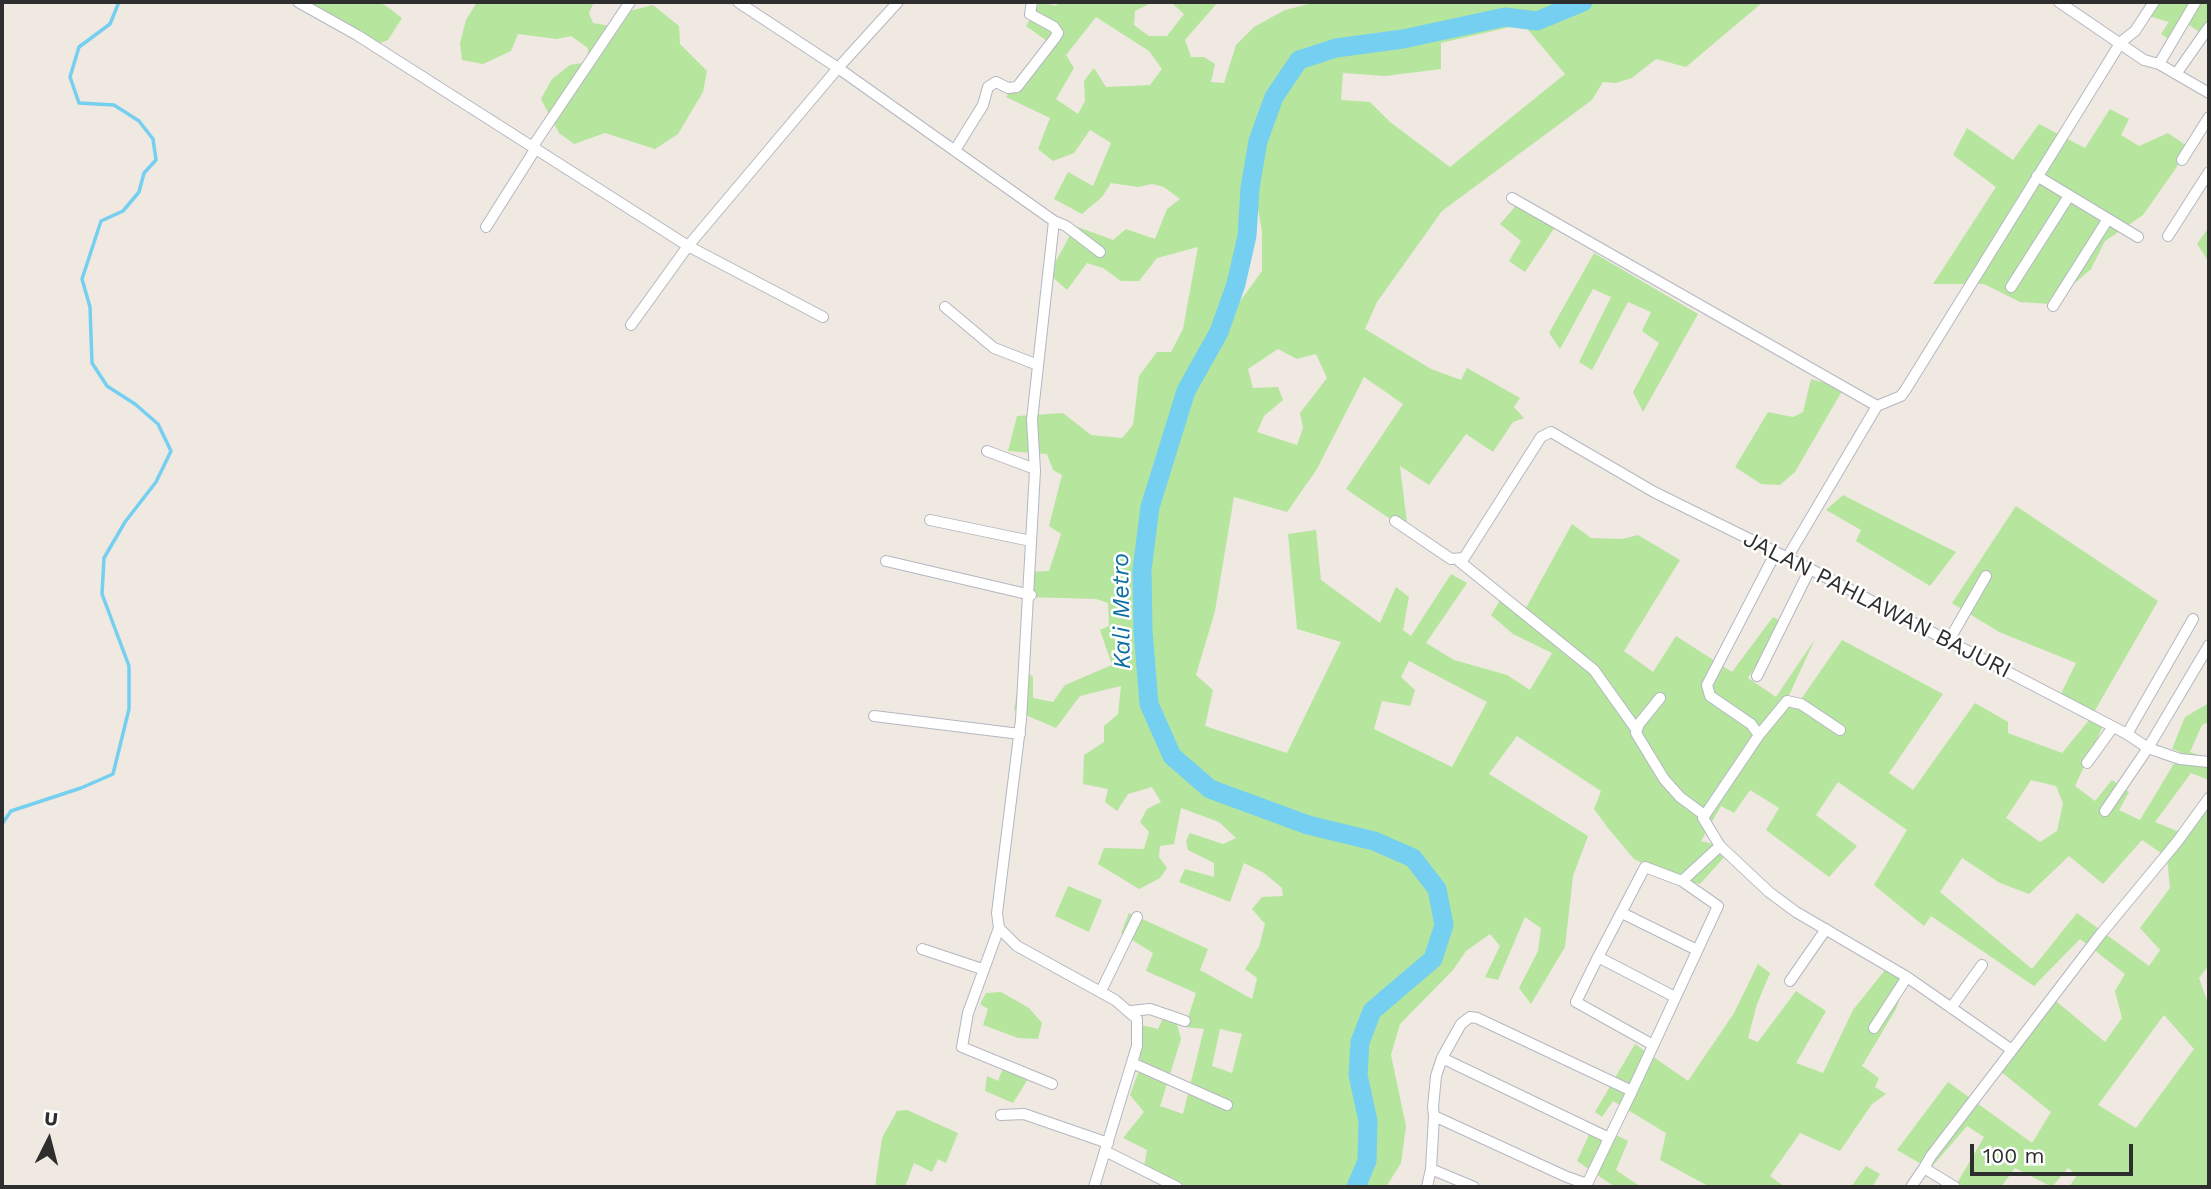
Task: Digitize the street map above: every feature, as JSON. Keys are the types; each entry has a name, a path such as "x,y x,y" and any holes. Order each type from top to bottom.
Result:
{"street":[{"path":"298,2 357,35 688,246 823,317"},
{"path":"486,227 534,147 630,2"},
{"path":"738,2 838,68 1100,252"},
{"path":"879,2 894,5"},
{"path":"952,148 975,121 992,83 1001,82 1008,88 1017,87 1058,33 1054,27 1030,14 1032,2"},
{"path":"2059,2 2144,60 2159,64 2209,93"},
{"path":"1787,558 1877,406 1901,396 1985,265 2121,42 2134,31 2154,2"},
{"path":"2159,64 2196,4"},
{"path":"631,325 688,246 708,226 838,68 894,5"},
{"path":"2176,75 2209,27"},
{"path":"2182,160 2209,117"},
{"path":"2168,236 2209,172"},
{"path":"2037,176 2138,237"},
{"path":"2011,287 2069,196"},
{"path":"1512,198 1877,406"},
{"path":"2053,306 2108,219"},
{"path":"1052,1084 962,1047 968,1013 999,928 997,913 1020,734 1031,595 1035,469 1032,419 1054,221"},
{"path":"945,307 994,348 1038,365"},
{"name":"JALAN PAHLAWAN BAJURI","path":"1459,561 1464,558 1541,437 1551,432 1654,492 1810,569 2127,734 2148,748 2180,760 2209,762"},
{"path":"988,451 1035,469"},
{"path":"930,520 1031,541"},
{"path":"1395,521 1451,559 1459,561 1594,670 1636,729 1664,779 1680,797 1703,814 1720,846 1769,892 1907,977 2012,1050"},
{"path":"1759,735 1751,724 1710,696 1707,685 1776,552"},
{"path":"886,561 1031,595"},
{"path":"1757,676 1810,569"},
{"path":"1948,642 1986,576"},
{"path":"2127,734 2193,619"},
{"path":"2105,811 2148,748 2209,645"},
{"path":"1636,729 1660,698"},
{"path":"1703,814 1759,735 1787,701 1801,704 1840,730"},
{"path":"874,716 1020,734"},
{"path":"2087,763 2113,727"},
{"path":"1911,1187 2012,1050 2209,798"},
{"path":"1682,881 1720,846"},
{"path":"1434,1116 1565,1182 1588,1182 1632,1091 1718,906 1682,881 1645,867 1576,1002 1653,1045"},
{"path":"1622,912 1697,950"},
{"path":"1101,991 1137,916"},
{"path":"999,928 1017,946 1101,991 1131,1011 1138,1023 1139,1033 1132,1063 1094,1187"},
{"path":"1790,981 1826,929"},
{"path":"922,949 982,969"},
{"path":"1598,957 1675,997"},
{"path":"1951,1008 1982,965"},
{"path":"1874,1028 1907,977"},
{"path":"1131,1011 1150,1009 1185,1021"},
{"path":"1427,1187 1435,1139 1436,1076 1442,1058 1465,1019 1477,1018 1632,1091"},
{"path":"1442,1058 1609,1138"},
{"path":"1132,1063 1227,1105"},
{"path":"1001,1115 1024,1114 1106,1147 1177,1187"},
{"path":"1924,1168 1955,1187"},
{"path":"1431,1169 1474,1187"}],"green space":[{"path":"298,2 374,2 385,5 402,18 388,40 373,46"},
{"path":"477,2 594,2 589,13 593,23 611,26 629,11 653,5 679,26 680,44 707,71 703,92 678,134 655,149 605,133 574,144 559,133 541,99 552,79 570,65 588,62 588,48 571,36 557,39 518,34 511,51 483,64 462,60 460,43 466,20"},
{"path":"1040,2 1056,6 1059,2 1153,2 1218,2 1185,40 1191,57 1204,57 1215,64 1211,82 1224,83 1236,45 1254,27 1285,10 1317,2 1763,2 1686,67 1656,59 1632,78 1616,83 1603,82 1592,100 1442,211 1377,302 1365,329 1431,369 1461,380 1467,368 1520,398 1514,407 1524,418 1513,422 1493,452 1466,434 1429,485 1400,466 1408,531 1346,489 1403,404 1364,377 1317,469 1287,512 1234,497 1215,611 1196,675 1213,690 1205,726 1287,753 1341,642 1297,629 1288,534 1316,530 1321,580 1380,623 1396,587 1409,597 1403,630 1411,636 1451,574 1467,583 1426,643 1454,660 1507,675 1530,690 1552,653 1513,634 1491,615 1502,597 1526,608 1572,524 1591,538 1622,539 1638,535 1680,560 1624,651 1653,672 1676,636 1732,672 1773,617 1784,623 1748,678 1776,697 1815,639 1784,706 1795,708 1842,640 1943,694 1889,773 1913,790 1975,703 2008,722 2008,733 2062,753 2090,719 2103,726 2075,786 2095,801 2112,780 2129,792 2119,810 2140,820 2181,752 2172,749 2185,717 2209,703 2209,722 2202,725 2190,752 2209,758 2209,780 2191,773 2155,822 2177,831 2192,822 2209,800 2209,965 2199,978 2209,1006 2209,1187 2069,1187 2077,1175 2068,1168 2052,1187 2015,1168 2001,1187 1959,1187 1956,1185 1984,1137 1967,1126 1930,1169 1897,1150 1948,1082 2032,1143 2051,1112 2000,1071 2018,1032 2051,997 2105,1042 2122,1018 2115,991 2125,974 2080,939 2034,986 1931,916 1924,926 1874,885 1907,830 1838,782 1816,815 1857,846 1829,877 1766,830 1779,808 1750,790 1734,813 1721,806 1701,841 1720,846 1728,853 1700,884 1670,877 1634,859 1608,828 1594,809 1601,791 1517,736 1489,774 1588,836 1573,876 1565,947 1531,1004 1519,988 1538,951 1541,928 1525,917 1498,980 1485,977 1500,946 1490,934 1466,951 1453,970 1400,1024 1391,1055 1406,1126 1401,1163 1386,1187 1358,1187 1366,1178 1366,1166 1356,1187 1169,1187 1143,1173 1147,1150 1123,1138 1144,1112 1130,1095 1142,1062 1139,1057 1142,1025 1158,1029 1163,1018 1177,1024 1181,1039 1160,1106 1183,1114 1204,1029 1185,1027 1196,993 1146,971 1153,953 1121,933 1129,913 1208,949 1200,970 1252,999 1257,978 1245,969 1259,947 1265,924 1252,909 1262,897 1283,896 1282,888 1264,873 1244,863 1230,902 1179,882 1185,869 1214,877 1214,863 1188,850 1186,841 1190,833 1223,844 1236,838 1219,822 1181,808 1174,844 1160,846 1159,857 1167,868 1160,878 1139,889 1098,864 1104,848 1144,849 1149,832 1140,822 1147,809 1161,802 1152,787 1128,794 1117,811 1105,802 1108,789 1083,784 1084,755 1104,742 1104,726 1118,714 1121,686 1080,696 1056,728 1014,710 1020,675 1025,670 1033,677 1033,698 1053,702 1065,685 1112,665 1100,630 1109,626 1108,603 1096,599 1026,597 1030,572 1049,571 1061,534 1049,526 1062,475 1053,470 1047,454 1008,451 1017,416 1063,413 1091,435 1122,438 1133,425 1139,376 1157,352 1171,352 1183,329 1198,247 1157,258 1139,281 1121,281 1103,268 1087,263 1067,290 1049,274 1075,226 1113,240 1126,229 1155,239 1167,209 1180,199 1164,187 1152,184 1138,187 1111,183 1102,197 1082,214 1054,199 1068,172 1093,186 1111,143 1090,130 1074,153 1053,161 1038,149 1050,118 1006,97 1047,41 1026,26","holes":["1153,2 1173,4 1184,14 1167,36 1149,36 1134,25 1135,11","1096,17 1149,51 1162,69 1150,85 1106,87 1094,68 1084,81 1085,101 1078,114 1056,99 1074,68 1066,55","1523,24 1565,74 1450,167 1390,122 1370,102 1341,100 1343,73 1385,76 1441,69 1441,43","1250,188 1254,188 1262,231 1262,271 1220,329 1236,284 1247,236","1278,349 1297,359 1316,354 1327,378 1300,413 1303,428 1297,445 1257,432 1264,416 1283,400 1278,387 1253,388 1248,369","1409,661 1487,702 1452,767 1374,729 1382,701 1410,706 1415,690 1401,677","2031,780 2056,786 2063,803 2057,831 2040,842 2006,818","2142,840 2167,857 2170,888 2140,928 2160,950 2149,966 2077,913 2032,969 1940,892 1962,858 2000,883 2029,894 2069,856 2103,884","2164,1015 2194,1049 2136,1128 2098,1105","1220,1029 1242,1034 1232,1073 1212,1066"]},
{"path":"2145,2 2209,2 2209,39 2188,24 2175,43 2161,34 2169,22 2145,15"},
{"path":"2110,109 2129,119 2121,135 2139,146 2168,133 2190,148 2143,215 2105,241 2091,269 2051,304 2020,302 1984,284 1933,284 1996,187 1953,155 1967,128 2013,160 2039,124 2085,148"},
{"path":"1520,201 1557,224 1525,272 1509,261 1521,241 1500,224"},
{"path":"2209,227 2209,262 2197,244"},
{"path":"1594,253 1698,314 1643,412 1633,392 1659,343 1642,331 1651,312 1628,302 1592,370 1579,362 1611,297 1593,289 1560,349 1549,333"},
{"path":"1811,379 1836,386 1842,391 1795,472 1780,485 1761,484 1735,467 1768,412 1793,417 1803,412"},
{"path":"1843,495 1956,552 1930,586 1856,541 1861,530 1826,510"},
{"path":"2016,506 2158,601 2090,719 2057,702 2076,663 1999,632 1952,603"},
{"path":"1068,886 1102,900 1089,932 1055,916"},
{"path":"1758,964 1770,973 1757,1004 1748,1038 1758,1042 1796,991 1826,1011 1796,1063 1823,1073 1853,1010 1889,965 1907,977 1896,1009 1862,1066 1879,1078 1875,1087 1886,1094 1872,1104 1840,1151 1800,1133 1770,1176 1785,1187 1710,1187 1660,1160 1666,1133 1613,1101 1602,1117 1595,1112 1635,1044 1688,1081 1734,1013"},
{"path":"1001,992 1029,1008 1042,1023 1038,1039 1018,1038 983,1025 988,1009 980,1004 986,993"},
{"path":"1003,1068 1028,1079 1013,1103 985,1091 987,1076 998,1081"},
{"path":"907,1110 958,1133 946,1163 938,1159 932,1172 914,1163 905,1187 875,1187 882,1138 897,1111"},
{"path":"1594,1124 1628,1141 1616,1170 1641,1187 1615,1187 1577,1161"},
{"path":"1866,1166 1880,1174 1872,1187 1851,1187"}],"waterway":[{"path":"2,824 11,811 81,788 113,774 129,709 129,666 102,594 104,558 125,522 156,482 171,451 158,424 135,404 107,386 92,363 90,307 82,279 101,221 123,211 139,192 144,173 156,160 153,139 139,121 114,105 79,103 70,77 79,47 110,24 119,2"},
{"name":"Kali Metro","path":"1356,1187 1367,1161 1368,1121 1358,1075 1360,1042 1372,1011 1433,959 1444,925 1437,889 1413,858 1374,841 1308,825 1210,789 1172,756 1149,704 1143,631 1142,570 1150,507 1186,391 1219,332 1236,284 1247,236 1250,188 1258,141 1274,97 1299,60 1336,48 1403,39 1505,17 1537,21 1583,2"}]}
